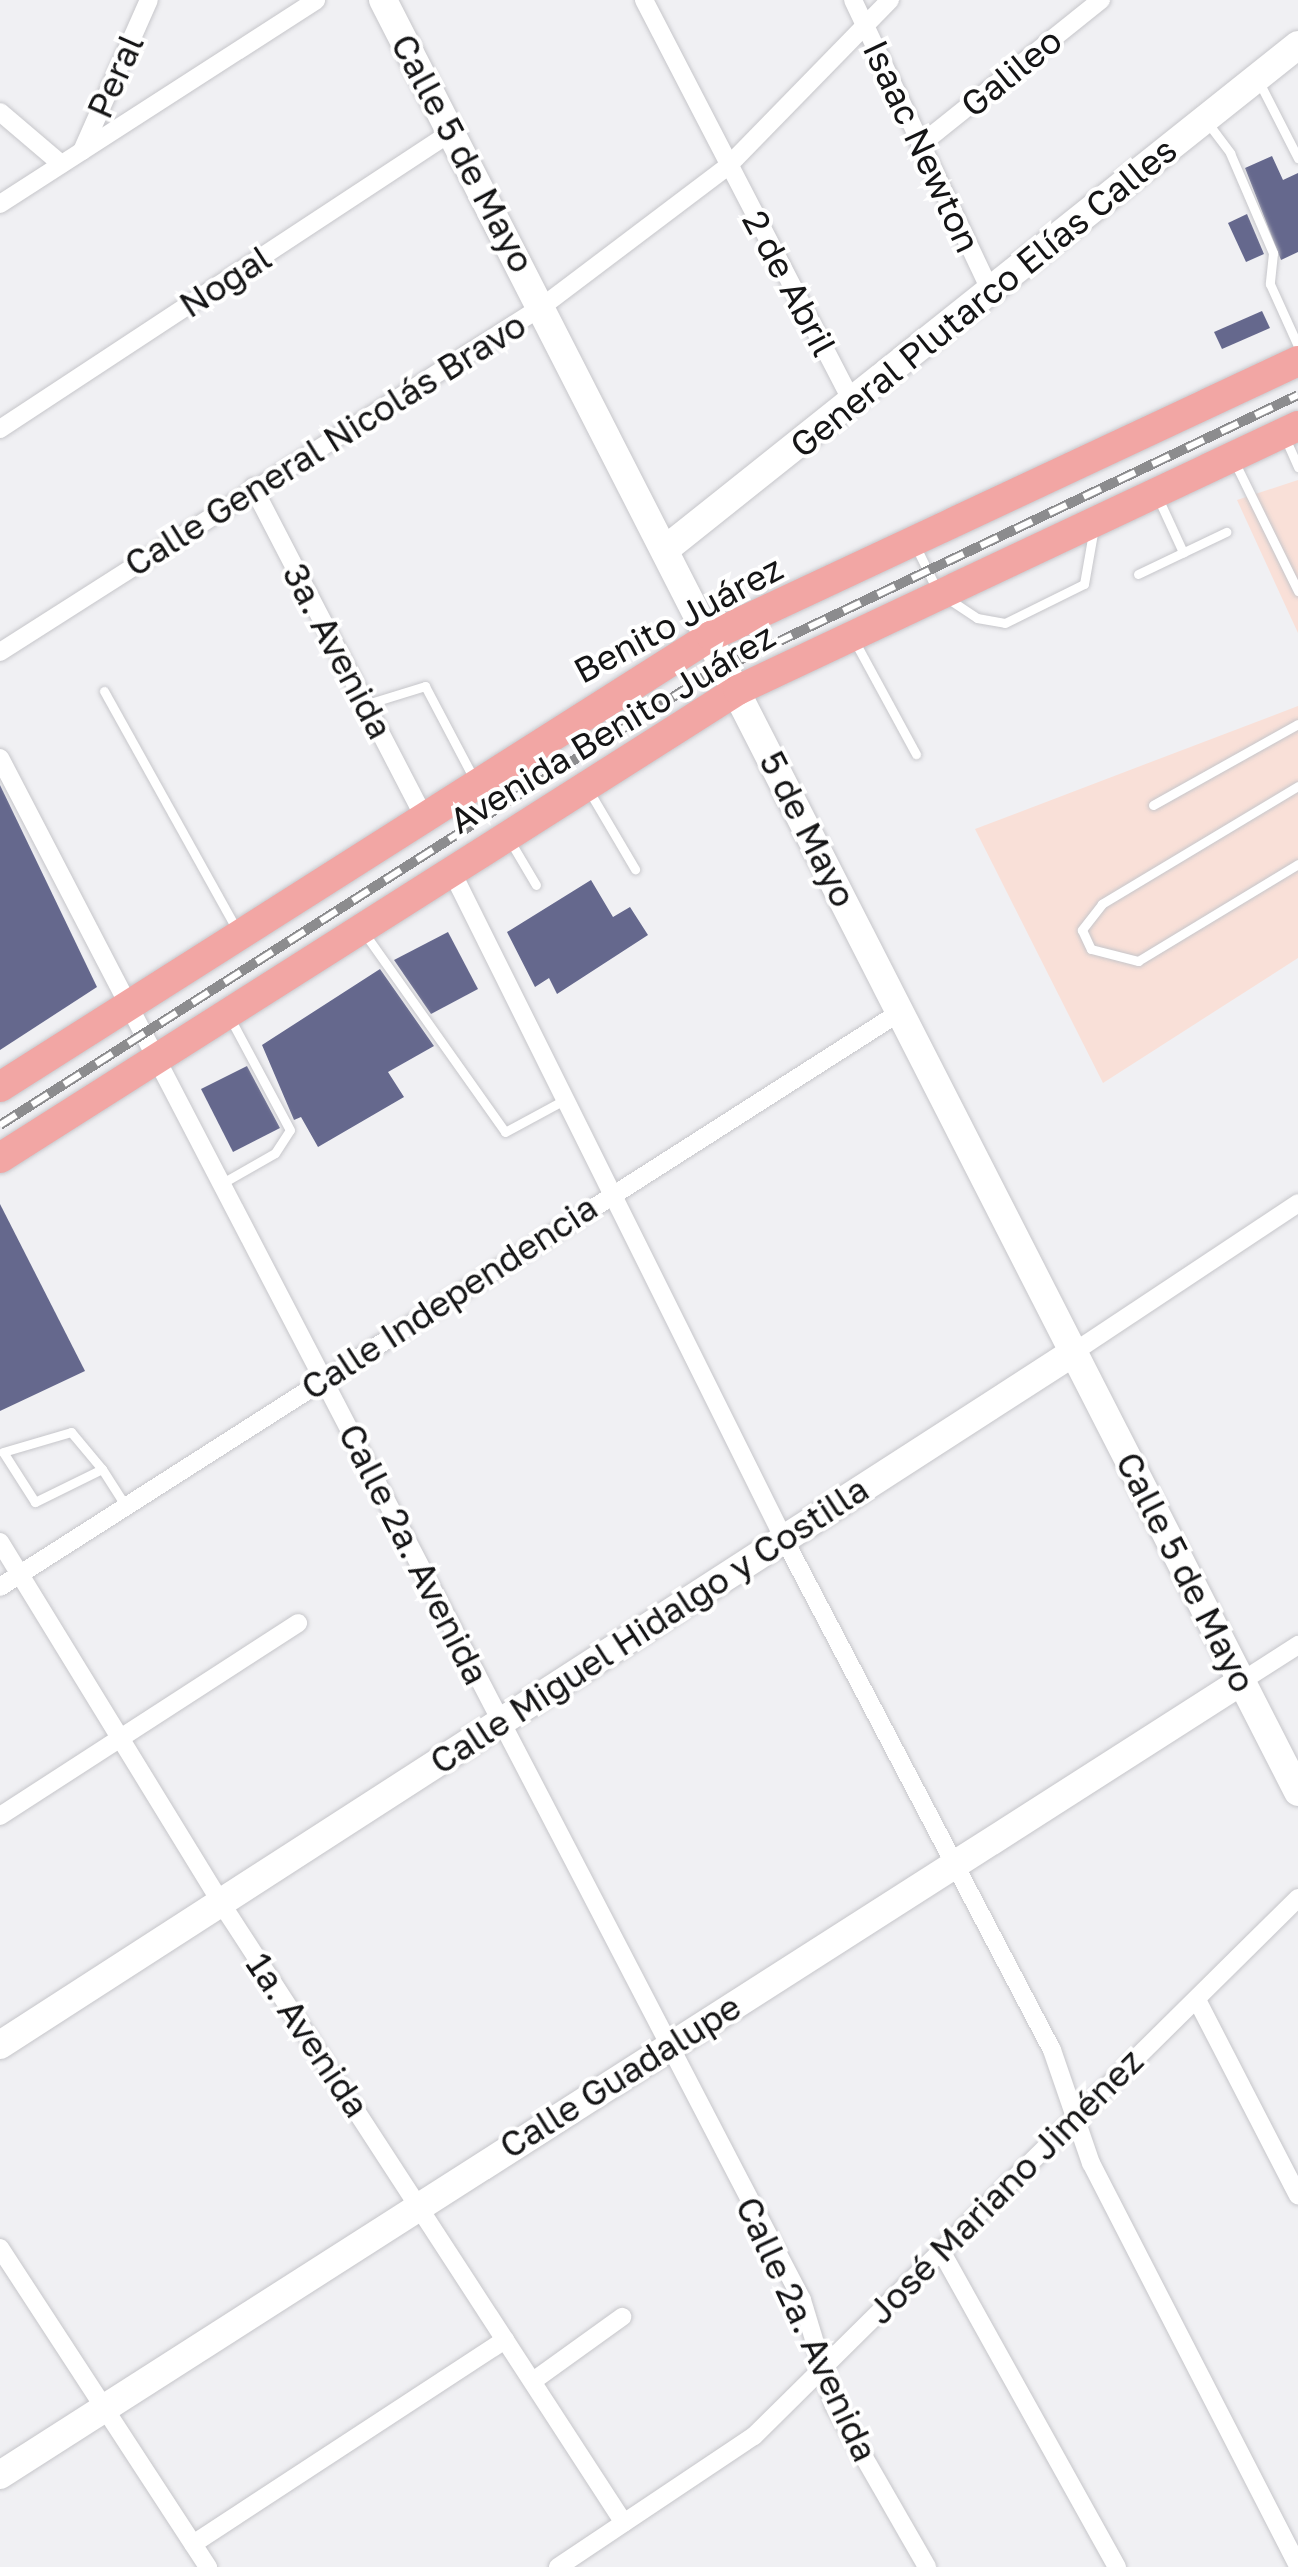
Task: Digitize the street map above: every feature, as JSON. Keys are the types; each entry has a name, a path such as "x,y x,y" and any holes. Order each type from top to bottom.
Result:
{"main road":[{"name":"Benito Juárez","path":"129,1005 476,781 711,636 1298,360"},
{"name":"Avenida Benito Juárez","path":"0,1158 584,784 738,690 995,564 1290,430"},
{"path":"971,516 995,564"},
{"path":"0,1088 129,1005"}],"street":[{"name":"Peral","path":"82,151 149,0"},
{"path":"0,204 316,0"},
{"name":"Calle 5 de Mayo","path":"383,0 543,306"},
{"name":"2 de Abril","path":"644,0 852,401"},
{"name":"Isaac Newton","path":"853,0 991,292"},
{"name":"Calle General Nicolás Bravo","path":"0,652 252,487 543,306 728,166 890,0"},
{"name":"Galileo","path":"920,145 1102,0"},
{"name":"General Plutarco Elías Calles","path":"667,548 1298,45"},
{"path":"0,112 61,164"},
{"name":"Nogal","path":"0,429 450,134"},
{"name":"5 de Mayo","path":"543,306 1074,1352"},
{"name":"3a. Avenida","path":"252,487 423,815"},
{"name":"Calle 2a. Avenida","path":"0,758 226,1180 499,1722 802,2300 821,2368 927,2567"},
{"path":"451,870 616,1190 783,1538 1077,2110 1091,2163 1298,2566"},
{"name":"Calle Independencia","path":"0,1586 900,1012"},
{"name":"Calle Miguel Hidalgo y Costilla","path":"0,2045 1074,1352 1298,1203"},
{"name":"Calle 5 de Mayo","path":"1074,1352 1298,1792"},
{"name":"1a. Avenida","path":"0,1542 221,1903 420,2202 624,2523"},
{"path":"0,1816 298,1623"},
{"path":"1242,1680 1298,1645"},
{"name":"Calle Guadalupe","path":"0,2475 420,2202 954,1869 1242,1680"},
{"name":"José Mariano Jiménez","path":"558,2567 578,2562 624,2523 754,2436 1077,2110 1197,2000 1298,1898"},
{"path":"1197,2000 1298,2196"},
{"path":"0,2248 208,2567"},
{"path":"940,2249 1117,2567"},
{"path":"533,2381 622,2317"},
{"path":"193,2544 506,2340"}],"lane":[{"path":"1257,78 1298,158"},
{"path":"1205,120 1230,152 1273,253 1270,284 1298,346"},
{"path":"1290,430 1298,467"},
{"path":"1232,456 1298,591"},
{"path":"1155,491 1183,552"},
{"path":"914,542 938,592 989,623 1053,603 1092,570 1094,519"},
{"path":"1138,574 1226,532"},
{"path":"850,633 916,754"},
{"path":"367,704 425,686 476,781"},
{"path":"104,691 239,934"},
{"path":"1152,805 1298,724"},
{"path":"584,784 635,869"},
{"path":"1298,786 1102,904 1082,930 1090,948 1138,961 1298,864"},
{"path":"506,835 536,885"},
{"path":"361,927 505,1132 569,1098"},
{"path":"226,1180 275,1153 290,1130 227,1014"},
{"path":"102,1469 34,1502 1,1452 71,1432 102,1469 125,1505"}],"shaded area":[{"path":"1298,480 1298,633 1237,500"},
{"path":"1298,706 1298,958 1103,1083 975,829"}],"building":[{"path":"1272,156 1283,180 1298,173 1298,252 1281,260 1245,168"},
{"path":"1247,214 1264,254 1246,262 1228,223"},
{"path":"1262,311 1270,328 1222,349 1214,332"},
{"path":"0,785 97,987 0,1050"},
{"path":"591,880 613,917 630,907 648,935 557,994 549,978 535,987 507,932"},
{"path":"448,932 478,989 431,1014 394,960"},
{"path":"380,969 434,1046 388,1072 404,1097 318,1147 301,1117 294,1120 262,1045"},
{"path":"247,1066 280,1128 233,1152 201,1089"},
{"path":"0,1204 85,1371 0,1411"}],"railway":[{"path":"0,1125 706,676 1298,395"}]}
